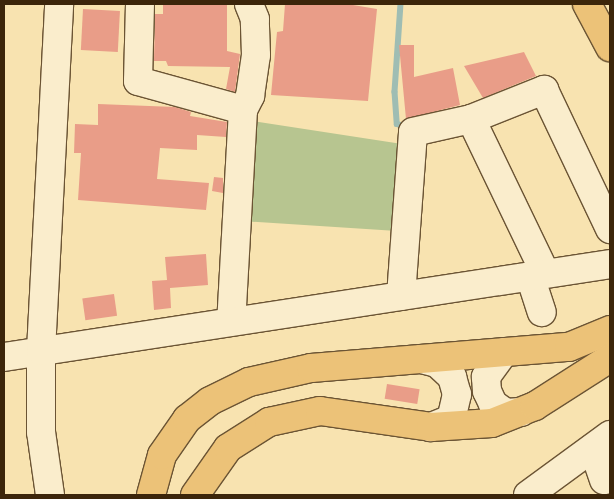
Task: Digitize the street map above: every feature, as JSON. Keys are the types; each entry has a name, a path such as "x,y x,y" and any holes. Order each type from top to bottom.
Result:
{"main road":[{"path":"587,4 610,48"},
{"path":"151,495 162,455 175,434 187,419 227,391 311,368 569,347 610,330"},
{"path":"195,495 228,448 269,422 294,414 347,412 431,427 492,423 521,412 610,358"}],"street":[{"path":"50,495 41,432 41,351 59,4"},
{"path":"140,4 138,81 243,110"},
{"path":"230,322 243,110 250,96 256,55 256,19 249,4"},
{"path":"401,296 413,132 463,121 544,90 610,229"},
{"path":"463,121 537,275 542,312"},
{"path":"4,357 610,264"},
{"path":"504,352 486,376 487,391 493,404 506,413 521,412"},
{"path":"421,359 438,363 452,377 457,394 451,419 431,427"},
{"path":"601,442 604,480"},
{"path":"528,495 601,442"}],"green space":[{"path":"246,120 402,144 397,231 241,221"}],"building":[{"path":"163,4 227,4 227,51 240,54 235,92 226,89 230,67 168,66 166,61 154,61 155,14 163,14"},
{"path":"285,4 347,4 377,9 368,101 271,95 277,32 283,31"},
{"path":"83,9 120,11 118,52 81,50"},
{"path":"399,45 414,45 414,77 453,68 460,105 406,119"},
{"path":"524,52 536,76 483,98 464,66"},
{"path":"98,104 175,107 191,112 190,116 227,122 226,137 197,135 197,150 160,148 157,179 209,183 206,210 78,200 81,153 74,153 75,124 98,125"},
{"path":"214,177 223,178 223,193 212,191"},
{"path":"206,254 208,285 170,288 171,308 154,310 152,281 167,280 165,257"},
{"path":"114,294 117,316 85,320 82,298"},
{"path":"387,384 420,389 417,404 385,399"}],"waterway":[{"path":"401,4 395,92 397,124 407,127"}]}
